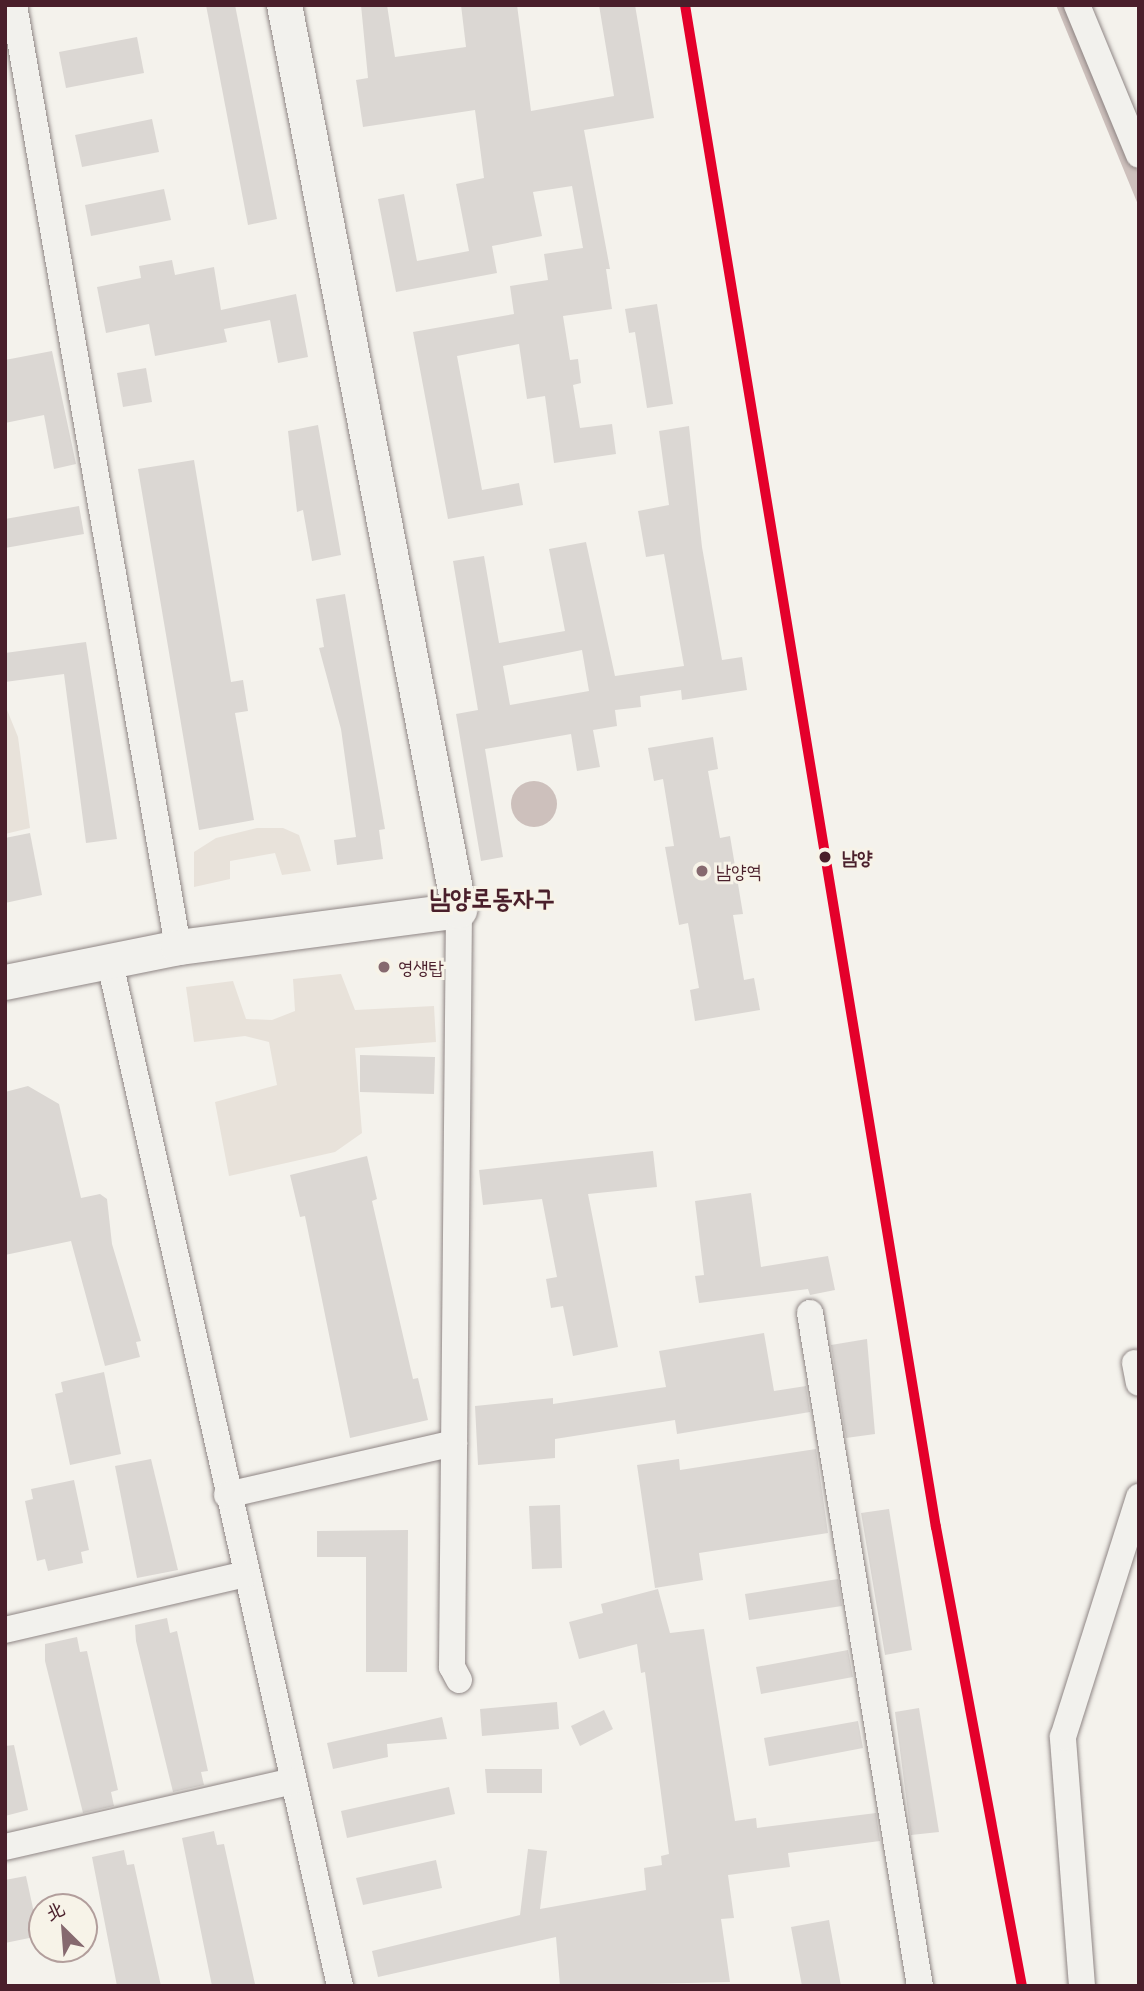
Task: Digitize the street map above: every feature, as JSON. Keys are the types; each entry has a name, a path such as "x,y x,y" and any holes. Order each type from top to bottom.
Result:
{"main road":[{"path":"5,982 110,963 178,947 459,910 284,5"}],"street":[{"path":"14,5 178,947"},
{"path":"1077,5 1139,155"},
{"path":"459,910 452,1667 459,1680"},
{"path":"110,963 227,1495 340,1986"},
{"path":"810,1313 920,1986"},
{"path":"227,1495 454,1443"},
{"path":"1082,1986 1063,1737 1139,1497"},
{"path":"5,1630 246,1574"},
{"path":"5,1847 293,1781"}],"shaded area":[{"path":"1056,5 1068,5 1139,175 1139,207"},
{"path":"5,705 18,737 30,828 5,834"},
{"path":"534,781 550,788 557,804 550,820 534,827 518,820 511,804 518,788"},
{"path":"257,828 283,828 299,835 311,871 282,875 275,853 230,861 230,879 194,887 194,852 216,838"},
{"path":"341,974 355,1010 434,1006 436,1042 355,1048 362,1133 335,1152 229,1176 215,1102 277,1085 269,1042 245,1036 194,1042 186,987 233,981 246,1019 272,1020 295,1011 293,979"}],"building":[{"path":"206,5 235,5 277,219 248,225"},
{"path":"361,5 387,5 395,57 466,47 461,5 517,5 531,111 614,96 599,5 635,5 654,118 584,130 610,269 606,269 612,309 563,316 570,360 578,359 581,383 573,385 580,428 612,424 616,454 554,463 545,396 527,399 519,344 457,356 482,490 519,483 523,505 448,519 413,332 514,314 510,286 548,280 544,254 583,248 572,186 533,192 542,236 492,246 497,273 396,292 378,199 404,194 417,261 469,251 456,184 484,178 475,110 363,127 356,80 368,78"},
{"path":"137,37 144,73 66,88 59,52"},
{"path":"152,119 159,152 82,167 75,135"},
{"path":"164,189 171,220 91,236 85,205"},
{"path":"172,260 175,275 214,267 221,310 296,294 308,357 278,363 270,320 224,329 227,342 155,356 149,324 106,333 97,287 141,278 139,266"},
{"path":"657,304 673,404 647,408 635,332 629,333 625,309"},
{"path":"52,351 76,464 54,469 44,415 5,423 5,360"},
{"path":"146,368 152,402 123,407 117,373"},
{"path":"318,425 341,555 312,561 303,510 297,512 288,431"},
{"path":"689,426 702,547 722,660 742,657 747,690 682,700 681,690 640,696 641,707 615,710 617,726 593,730 600,767 577,771 571,734 485,749 503,857 481,861 456,714 478,710 453,561 484,556 499,643 565,631 549,549 586,542 615,676 684,666 664,554 646,557 638,511 669,505 659,431","holes":["582,650 589,691 510,705 503,666"]},
{"path":"194,460 231,682 243,680 248,711 235,713 254,820 199,830 138,469"},
{"path":"79,506 84,534 5,548 5,519"},
{"path":"345,594 385,829 379,830 383,859 337,865 334,840 356,837 341,729 319,648 324,647 316,599"},
{"path":"86,642 117,839 86,843 64,674 5,682 5,653"},
{"name":"남양역","path":"713,737 718,769 708,771 720,838 730,836 743,914 733,915 744,980 754,978 760,1010 695,1021 690,990 699,988 688,923 679,925 665,847 674,846 663,779 654,781 648,748"},
{"path":"30,833 42,895 5,903 5,838"},
{"path":"360,1055 435,1057 434,1094 360,1092"},
{"path":"28,1086 59,1104 81,1198 100,1194 107,1199 112,1244 141,1341 136,1342 140,1357 105,1366 71,1241 5,1255 5,1092"},
{"path":"653,1151 657,1187 588,1194 618,1347 573,1356 563,1306 551,1308 546,1279 557,1277 542,1199 483,1205 479,1170"},
{"path":"367,1156 377,1199 372,1201 413,1379 418,1378 428,1420 350,1438 305,1216 300,1217 290,1175"},
{"path":"751,1193 761,1267 828,1256 835,1290 810,1295 808,1289 699,1303 695,1276 704,1275 695,1201"},
{"path":"764,1333 774,1391 806,1386 810,1412 677,1434 675,1420 555,1439 555,1458 478,1465 475,1406 553,1398 553,1404 666,1387 659,1351"},
{"path":"867,1339 875,1434 846,1438 831,1345"},
{"path":"104,1372 121,1454 70,1465 55,1394 63,1392 61,1382"},
{"path":"816,1449 828,1533 699,1553 703,1580 655,1588 637,1465 679,1459 680,1470"},
{"path":"151,1459 178,1570 137,1578 115,1466"},
{"path":"74,1480 89,1550 81,1552 83,1563 48,1571 45,1559 37,1561 25,1501 33,1499 31,1489"},
{"path":"560,1505 562,1568 532,1569 529,1506"},
{"path":"889,1509 912,1650 885,1655 861,1513"},
{"path":"408,1530 407,1672 366,1672 366,1557 317,1557 317,1531"},
{"path":"838,1579 842,1606 749,1620 745,1594"},
{"path":"658,1589 670,1633 704,1629 735,1821 756,1818 757,1828 876,1813 880,1841 788,1853 790,1867 728,1875 734,1918 721,1919 730,1982 560,1986 556,1937 378,1977 372,1951 520,1915 528,1849 547,1851 540,1909 646,1890 644,1868 662,1865 661,1856 669,1854 645,1672 641,1673 637,1644 579,1659 569,1622 603,1613 601,1604"},
{"path":"167,1618 170,1633 177,1631 208,1771 201,1772 204,1785 173,1792 136,1641 135,1625"},
{"path":"77,1637 80,1652 87,1651 118,1790 111,1792 114,1806 83,1813 45,1661 45,1644"},
{"path":"848,1650 853,1677 761,1694 756,1667"},
{"path":"557,1702 559,1729 482,1736 480,1709"},
{"path":"919,1708 939,1832 911,1835 895,1712"},
{"path":"604,1710 613,1729 580,1746 571,1726"},
{"path":"442,1717 447,1739 387,1744 388,1757 333,1769 327,1743"},
{"path":"858,1721 863,1748 769,1766 764,1738"},
{"path":"14,1745 28,1810 5,1816 5,1746"},
{"path":"485,1769 542,1769 542,1793 487,1793"},
{"path":"449,1787 455,1814 347,1838 341,1811"},
{"path":"214,1831 217,1845 224,1844 255,1984 212,1986 182,1838"},
{"path":"124,1850 127,1865 134,1864 161,1986 117,1986 92,1857"},
{"path":"436,1860 442,1888 363,1905 356,1878"},
{"path":"26,1876 30,1893 28,1938 5,1943 5,1880"},
{"path":"829,1920 841,1986 802,1986 791,1927"}],"transit line":[{"path":"685,5 936,1527 1022,1986"}],"place":[{"name":"남양","path":"825,857"},
{"name":"남양역","path":"702,871"},
{"name":"영생탑","path":"384,967"}],"district":[{"name":"남양로동자구","path":"492,898"}]}
